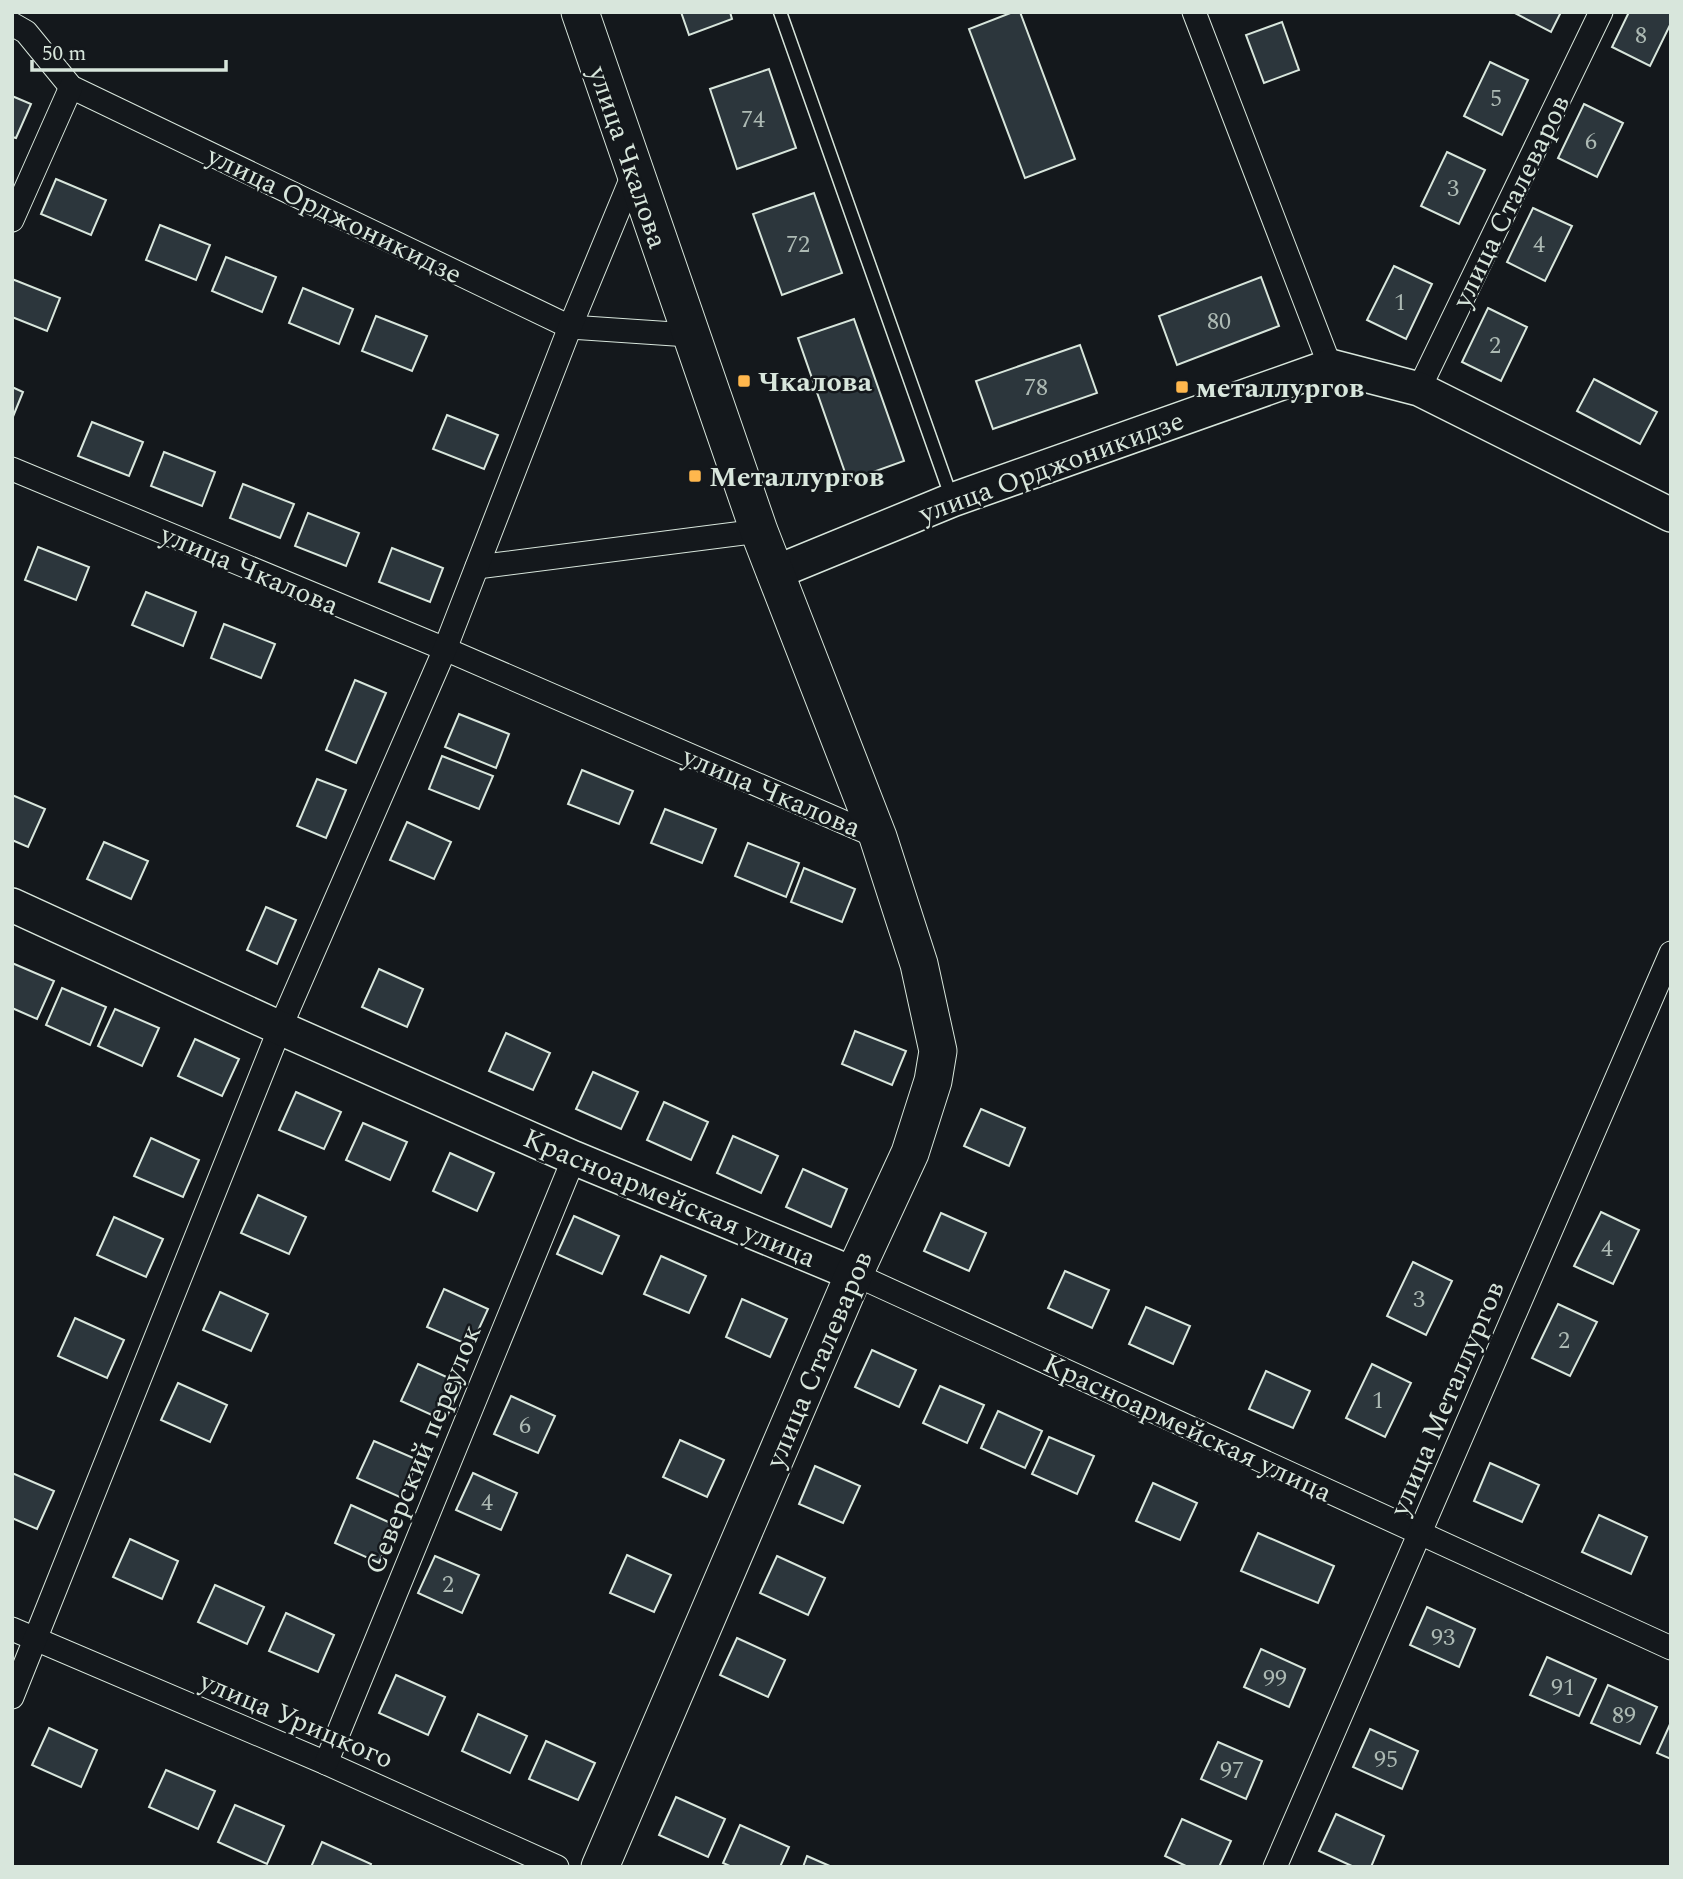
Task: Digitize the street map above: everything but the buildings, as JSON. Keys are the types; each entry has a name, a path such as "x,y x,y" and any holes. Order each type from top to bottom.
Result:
{"main road":[{"name":"улица Чкалова","path":"580,12 689,335 774,573 878,837"},
{"name":"улица Орджоникидзе","path":"774,573 952,500 1330,366"},
{"path":"1330,366 1419,389 1671,515"},
{"name":"улица Сталеваров","path":"600,1867 854,1274 910,1153 933,1081 937,1051 919,964 878,837"},
{"name":"Красноармейская улица","path":"12,905 280,1028 574,1158 854,1274"}],"street":[{"path":"1194,12 1330,366"},
{"name":"улица Сталеваров","path":"1419,389 1601,12"},
{"name":"улица Орджоникидзе","path":"12,24 26,32 71,87 570,327 689,335"},
{"path":"12,220 71,87"},
{"path":"12,1697 280,1028 445,649 570,327 635,170"},
{"name":"улица Чкалова","path":"12,469 445,649 878,837"},
{"path":"477,567 759,531"},
{"name":"улица Металлургов","path":"1275,1867 1420,1534 1661,998 1671,953"},
{"name":"Северский переулок","path":"326,1763 574,1158"},
{"name":"Красноармейская улица","path":"854,1274 1671,1648"},
{"name":"улица Урицкого","path":"12,1629 326,1763 557,1867"}],"lane":[{"path":"780,12 952,500"}],"place":[{"name":"Чкалова","path":"744,381"},
{"name":"металлургов","path":"1182,387"},
{"name":"Металлургов","path":"695,476"}]}
